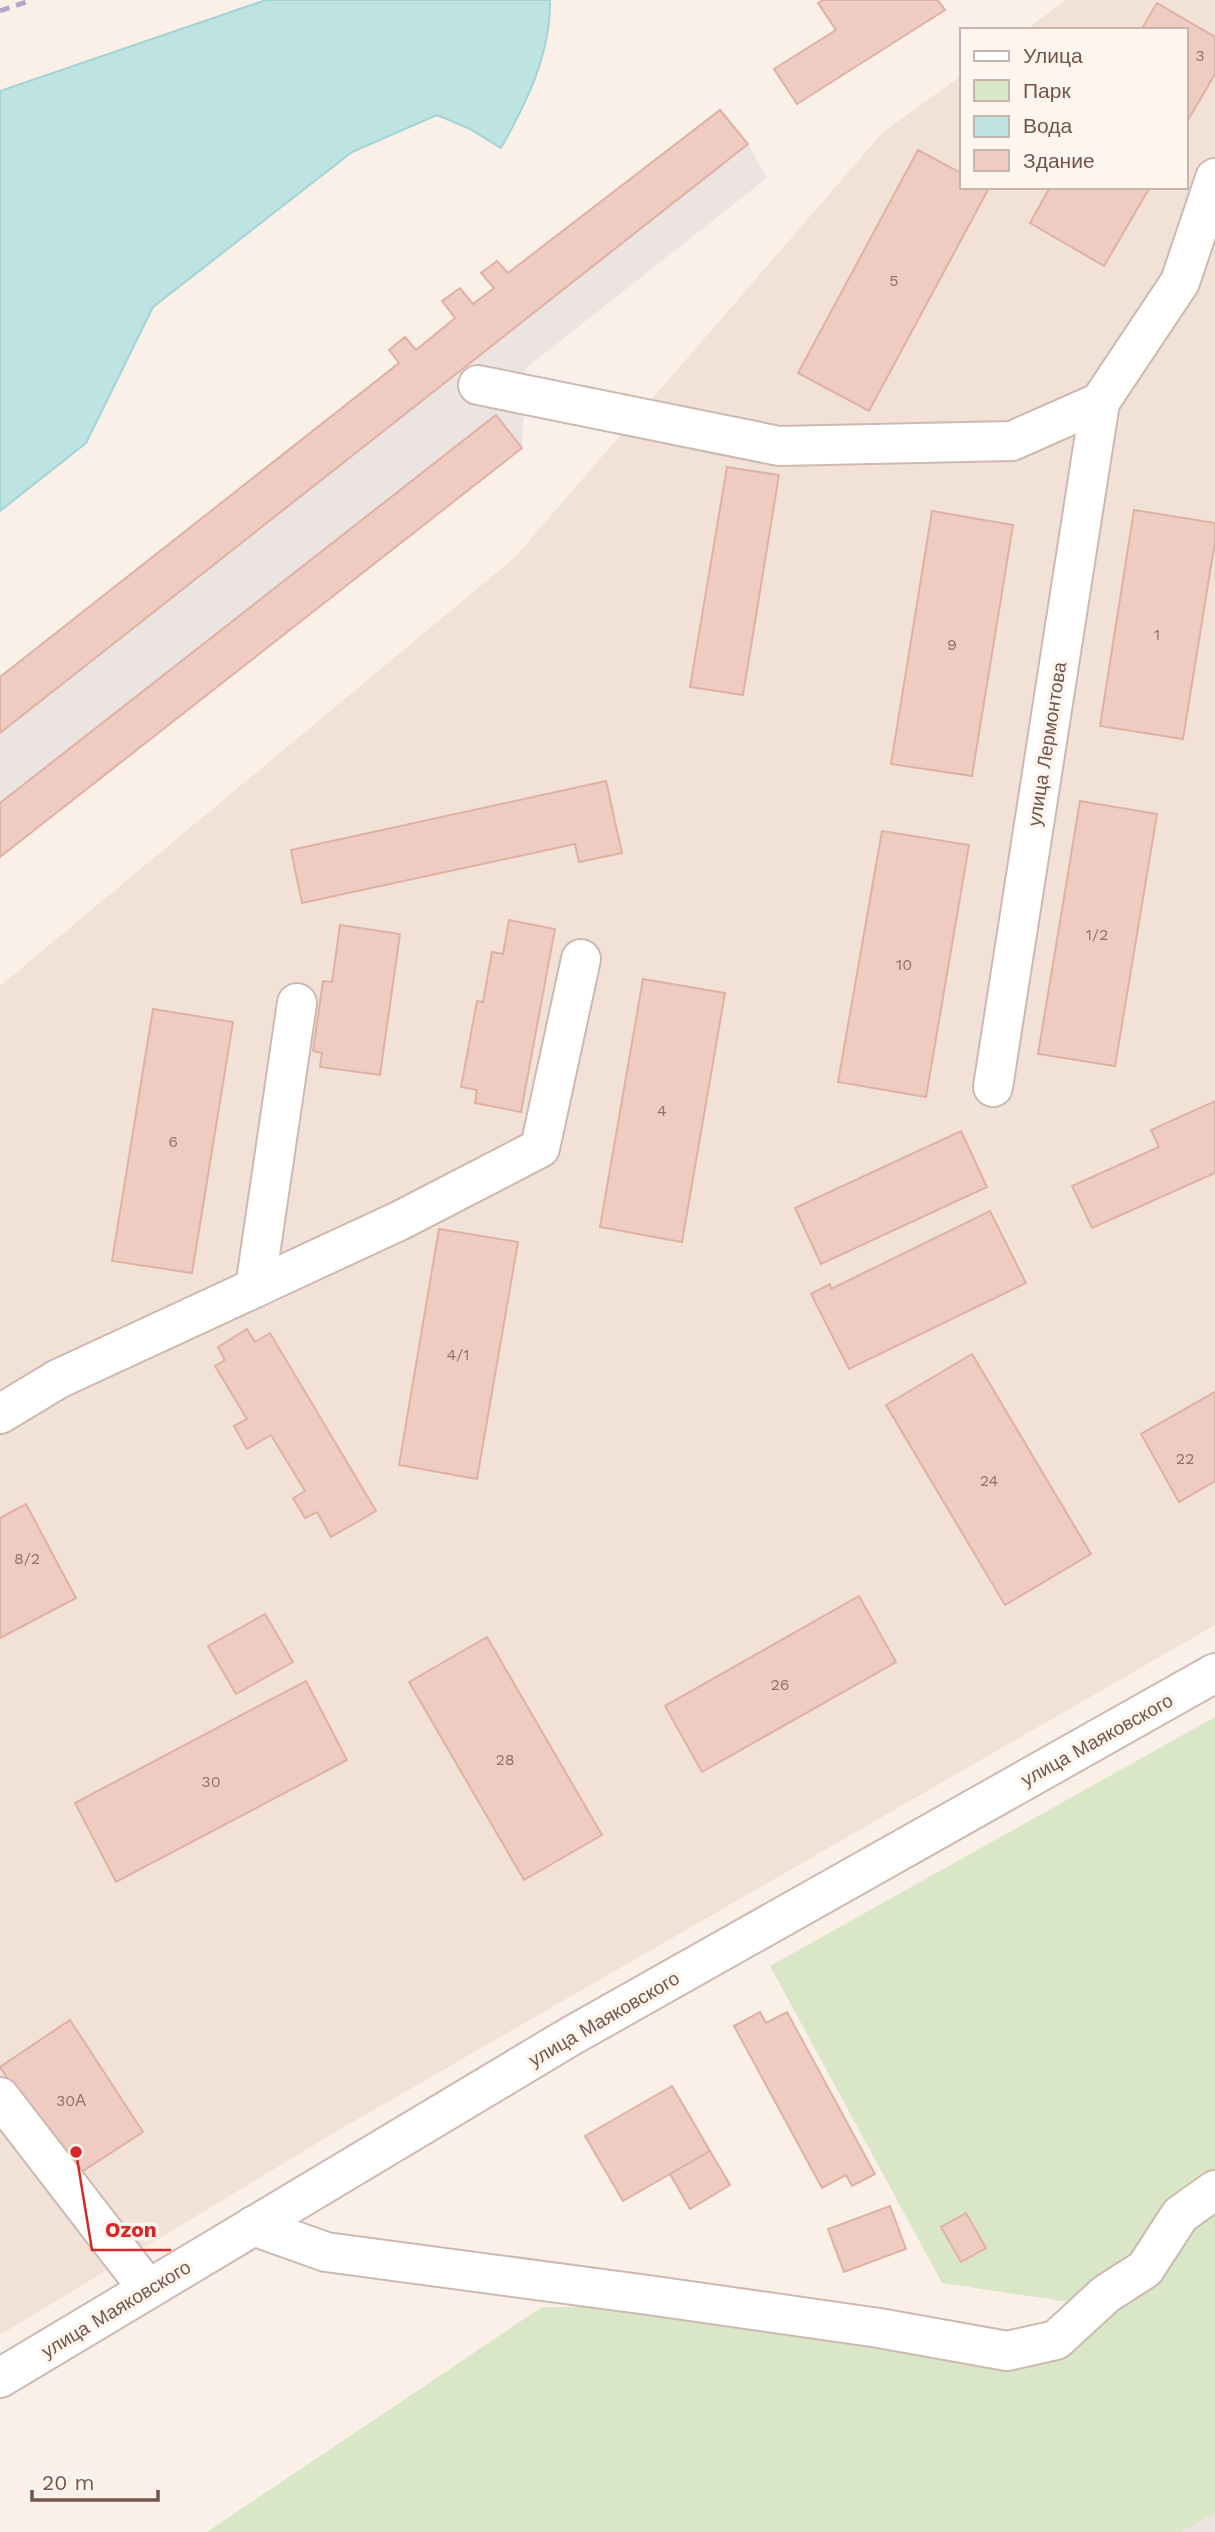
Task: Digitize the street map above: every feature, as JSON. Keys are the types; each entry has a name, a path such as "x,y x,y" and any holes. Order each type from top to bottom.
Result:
{"street":[{"path":"478,385 779,446 1012,440 1100,402 1180,282 1215,178"},
{"name":"улица Лермонтова","path":"993,1087 1100,402"},
{"path":"0,1413 58,1379 399,1221 540,1148 581,959"},
{"path":"255,1287 297,1003"},
{"name":"улица Маяковского","path":"0,2378 571,2036 1215,1673"},
{"path":"0,2097 148,2289"},
{"path":"253,2227 326,2252 730,2306 1007,2351 1056,2340 1107,2294 1145,2269 1180,2215 1215,2190"}],"shaded area":[{"path":"1066,0 1215,0 1215,1625 332,2134 0,2335 0,986 515,557 883,132 960,77 960,189 1187,189 1187,28 1028,28"},
{"path":"720,110 748,144 767,178 526,368 522,448 0,857 0,677 399,363 389,350 405,337 416,349 455,319 442,301 460,288 473,304 493,289 481,273 497,261 509,273"},
{"path":"1215,2513 1215,2532 1181,2532"}],"green space":[{"path":"1215,1717 1215,2513 1181,2532 207,2532 542,2307 664,2307 1024,2363 1102,2307 942,2283 770,1966"}],"water":[{"path":"266,0 550,0 546,39 536,77 501,148 470,129 437,115 352,152 153,307 86,443 0,511 0,91"}],"building":[{"path":"823,0 938,0 945,10 797,104 774,69 836,30 818,3"},
{"path":"1157,3 1215,37 1215,74 1187,122 1187,28 1142,28"},
{"path":"720,110 748,144 0,733 0,677 399,363 389,350 405,337 416,350 455,318 442,301 460,288 473,304 494,288 481,273 497,261 508,273"},
{"path":"918,150 960,172 960,189 988,189 869,411 798,373"},
{"path":"1049,189 1149,189 1104,266 1030,223"},
{"path":"496,415 522,448 0,857 0,803"},
{"path":"727,467 779,475 743,695 690,687"},
{"path":"1134,510 1215,523 1215,541 1183,739 1100,726"},
{"path":"932,511 1013,525 972,776 891,764"},
{"path":"606,781 622,853 579,862 575,844 302,903 291,850"},
{"path":"1080,801 1157,814 1115,1066 1038,1054"},
{"path":"882,831 969,845 926,1097 838,1082"},
{"path":"509,920 555,929 521,1112 475,1103 477,1090 461,1087 477,1001 483,1002 492,952 503,954"},
{"path":"340,925 400,934 380,1075 320,1067 322,1053 313,1051 323,981 332,982"},
{"path":"643,979 725,993 682,1242 600,1227"},
{"path":"153,1009 233,1022 192,1273 112,1261"},
{"path":"1215,1101 1215,1173 1092,1228 1072,1186 1159,1147 1151,1130"},
{"path":"961,1131 987,1187 821,1264 795,1208"},
{"path":"990,1211 1026,1283 849,1369 811,1294 830,1284 831,1289"},
{"path":"439,1229 518,1242 477,1479 399,1465"},
{"path":"247,1329 255,1342 270,1333 376,1511 331,1537 317,1512 305,1518 293,1498 305,1491 271,1435 247,1449 234,1426 247,1419 215,1366 225,1360 218,1347"},
{"path":"972,1354 1091,1554 1005,1605 886,1405"},
{"path":"1215,1392 1215,1481 1179,1502 1141,1434"},
{"path":"26,1504 76,1598 0,1638 0,1518"},
{"path":"859,1596 896,1662 702,1772 665,1706"},
{"path":"265,1614 293,1662 236,1694 208,1646"},
{"path":"487,1637 602,1835 524,1880 409,1682"},
{"path":"306,1681 347,1760 116,1882 75,1803"},
{"path":"760,2012 766,2023 787,2012 875,2174 852,2186 846,2175 822,2188 734,2026"},
{"path":"70,2020 143,2132 72,2178 0,2067"},
{"path":"672,2086 710,2151 623,2201 585,2136"},
{"path":"710,2151 730,2185 690,2209 670,2174"},
{"path":"890,2206 906,2249 844,2272 828,2229"},
{"path":"966,2213 986,2248 961,2262 941,2227"}],"railway":[{"path":"0,11 32,0"}],"place":[{"name":"Ozon","path":"76,2152"}]}
